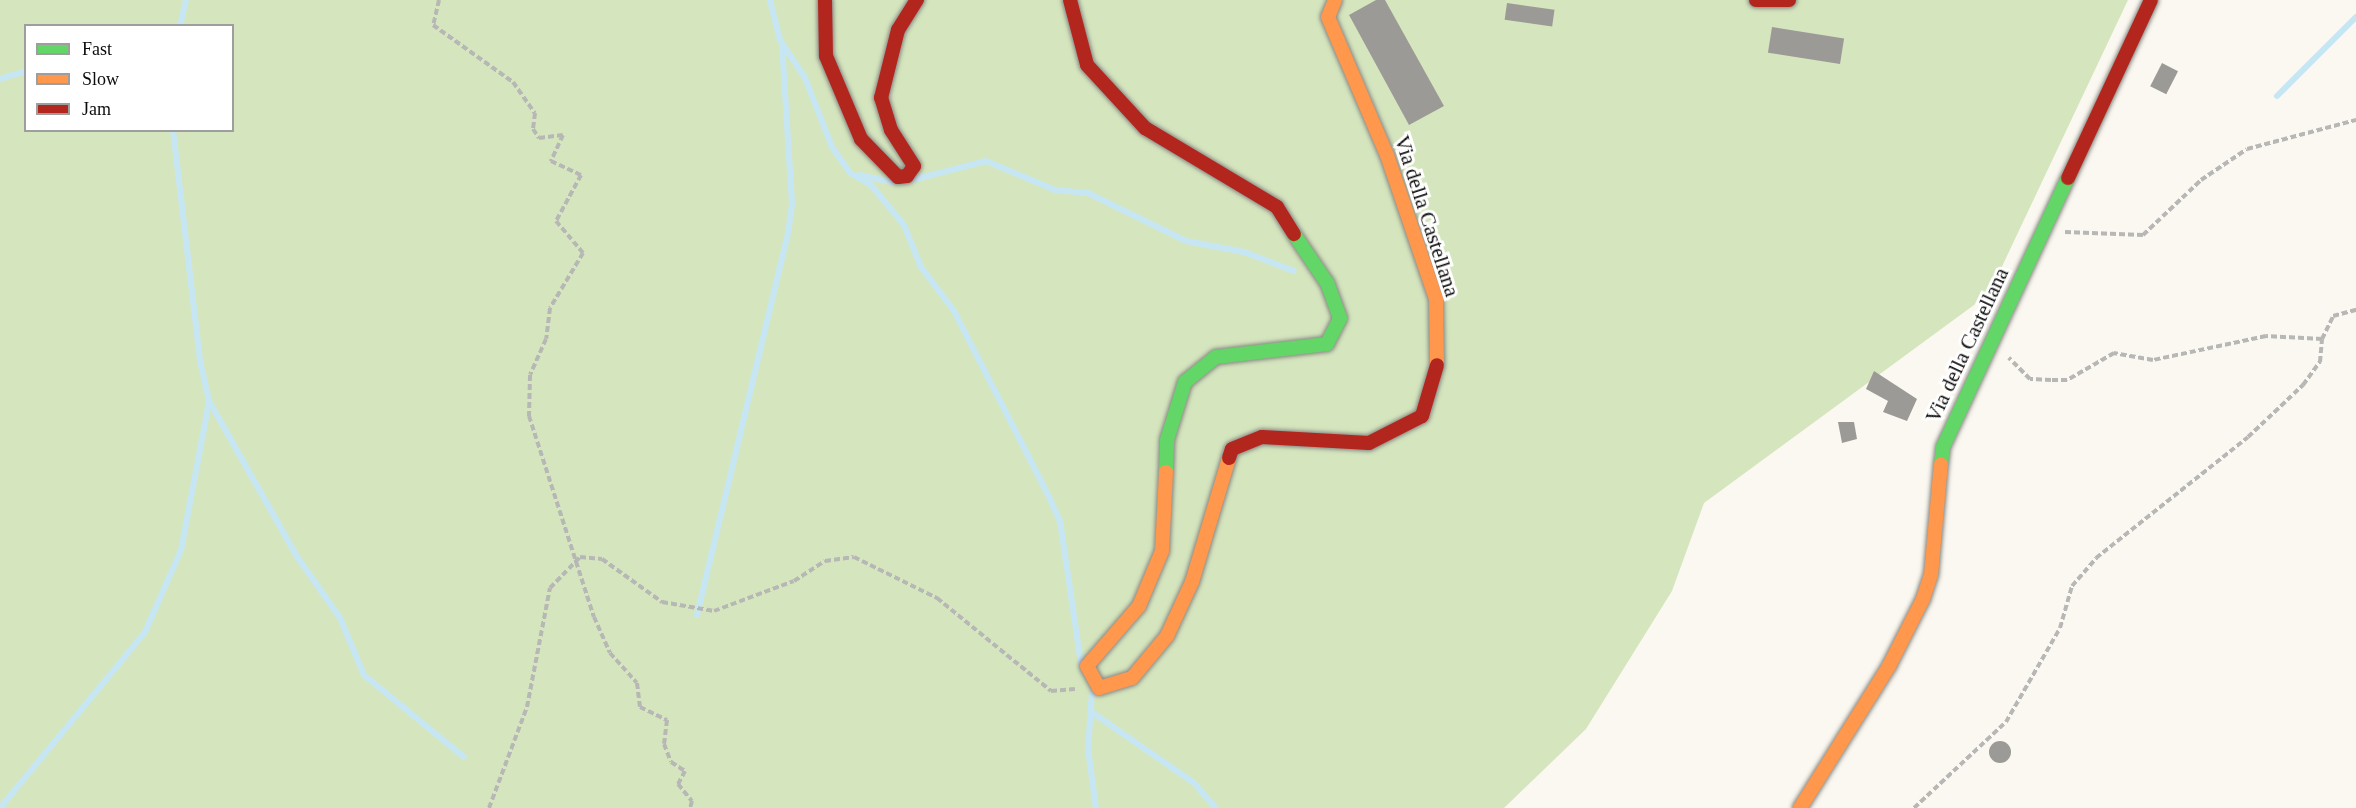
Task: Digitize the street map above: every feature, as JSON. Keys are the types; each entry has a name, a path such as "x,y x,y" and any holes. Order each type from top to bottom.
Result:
{"street":[{"path":"825,0 826,56 861,139 898,177 907,176 914,166 891,130 881,98 898,30 917,0"},
{"path":"1070,0 1087,65 1144,128 1277,207 1327,283 1340,318 1327,344 1216,357 1185,382 1167,440 1162,551 1139,606 1091,654 1091,678"},
{"name":"Via della Castellana","path":"1091,678 1099,688 1117,688 1167,636 1192,582 1232,449 1262,437 1369,443 1422,416 1438,362 1436,299 1387,155 1328,17 1335,0"},
{"path":"1756,0 1789,0"},
{"name":"Via della Castellana","path":"1800,808 1889,666 1923,599 1930,575 1943,447 2151,0"}],"path":[{"path":"439,0 433,25 513,82 535,113 533,129 539,138 563,135 551,161 581,175 556,221 583,253 549,308 546,339 530,375 529,416 574,563 610,653 637,683 640,707 667,720 664,744 670,762 685,771 678,784 692,801 690,808"},
{"path":"2044,229 2097,237 2143,235 2201,180 2247,149 2356,120"},
{"path":"1914,808 2006,722 2060,628 2072,586 2096,558 2241,443 2303,385 2320,362 2322,339 2333,316 2356,310"},
{"path":"2007,353 2030,379 2067,380 2114,353 2153,360 2266,336 2322,339"},
{"path":"489,808 527,707 550,588 580,557 602,559 662,602 714,611 794,581 825,561 854,557 937,598 1051,691 1076,689 1091,678"}],"green space":[{"path":"0,0 2128,0 1989,294 1704,503 1672,591 1586,729 1504,808 0,808"}],"building":[{"path":"1376,0 1385,0 1444,106 1409,125 1349,15"},
{"path":"1507,3 1555,10 1552,27 1505,20"},
{"path":"1772,27 1844,38 1840,64 1768,53"},
{"path":"2162,63 2178,71 2166,94 2150,86"},
{"path":"1874,371 1917,399 1907,421 1883,412 1888,401 1866,389"},
{"path":"1838,422 1854,422 1857,439 1842,443"},
{"path":"2000,741 2008,744 2011,752 2008,760 2000,763 1992,760 1989,752 1992,744"}],"waterway":[{"path":"180,24 186,0"},
{"path":"770,0 780,40 805,78 832,147 850,173 871,185 904,225 921,267 954,311 1050,499 1060,521 1081,663"},
{"path":"2277,96 2356,17"},
{"path":"697,615 788,233 792,203 782,45"},
{"path":"0,79 24,72"},
{"path":"173,132 200,361 209,401 298,558 340,618 364,675 464,757"},
{"path":"912,180 986,161 1055,190 1088,193 1186,241 1244,252 1294,271"},
{"path":"859,175 893,182"},
{"path":"0,808 145,632 181,550 209,402"},
{"path":"1092,692 1088,749 1096,808"},
{"path":"1093,713 1194,783 1216,808"}],"traffic: fast":[{"path":"1941,464 1943,447 2068,178"},
{"path":"1166,472 1167,440 1185,382 1216,357 1327,344 1340,318 1327,283 1294,234"}],"traffic: slow":[{"path":"1335,0 1328,17 1387,155 1436,299 1437,365"},
{"path":"1166,472 1162,551 1139,606 1087,666 1099,688 1132,678 1167,636 1192,582 1229,458"},
{"path":"1800,808 1889,666 1923,599 1931,575 1941,464"}],"traffic: jam":[{"path":"825,0 826,56 861,139 898,177 907,176 914,166 891,130 881,98 898,30 917,0"},
{"path":"1070,0 1087,65 1145,128 1277,207 1294,234"},
{"path":"1756,0 1789,0"},
{"path":"2068,178 2151,0"},
{"path":"1229,458 1232,449 1262,437 1369,443 1422,416 1437,365"}]}
